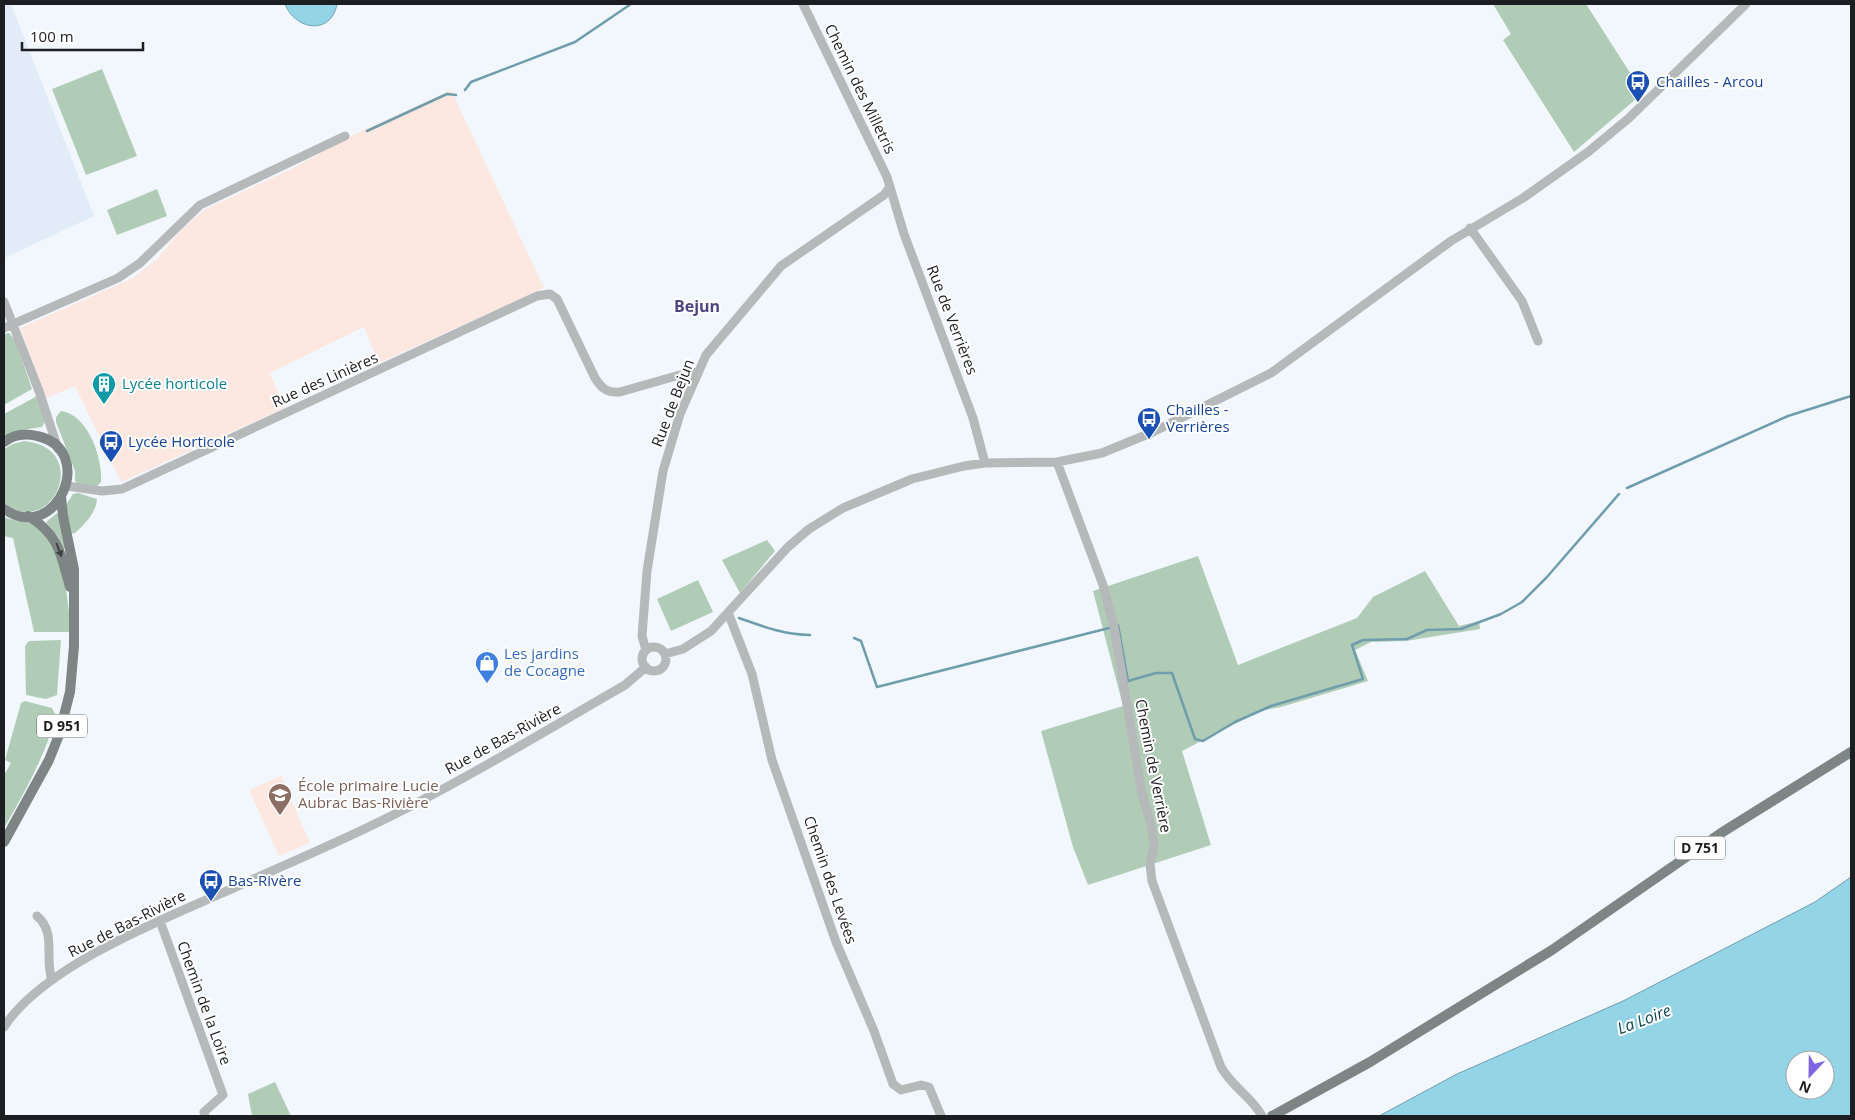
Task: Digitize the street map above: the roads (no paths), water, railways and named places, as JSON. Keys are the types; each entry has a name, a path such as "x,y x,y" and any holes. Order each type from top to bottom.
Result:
{"main road":[{"path":"4,442 18,435 40,437 59,449 65,460 68,473 66,486 61,497 47,511 28,516 18,516 4,509"},
{"name":"D 951","path":"4,842 49,760 67,709 74,654 74,570 61,497"},
{"name":"D 951","path":"28,516 48,530 55,540 73,597"},
{"name":"D 751","path":"1272,1116 1370,1062 1552,950 1721,833 1851,752"}],"street":[{"name":"Chemin des Milletris","path":"803,4 890,187"},
{"path":"665,654 693,644 728,614 772,563 809,529 843,508 883,490 941,471 985,463 1057,462 1102,453 1153,432 1271,373 1470,228 1523,198 1609,136 1746,4"},
{"path":"4,328 118,278 140,263 200,205 345,136"},
{"name":"Rue de Bejun","path":"646,650 642,636 642,621 655,516 672,436 706,355 782,266 884,195 890,187"},
{"name":"Rue de Verrières","path":"890,187 904,234 973,418 985,463"},
{"path":"1470,228 1522,300 1538,341"},
{"name":"Rue des Linières","path":"66,486 102,491 122,489 537,296 550,294 557,299 601,388 611,392 620,392 690,372 697,373"},
{"path":"4,302 59,449"},
{"path":"40,437 50,424"},
{"name":"Chemin de Verrière","path":"1057,462 1103,585 1114,626 1142,794 1152,824 1154,846 1150,864 1152,881 1221,1067 1237,1089 1256,1104 1262,1116"},
{"name":"Chemin des Levées","path":"728,614 752,674 772,760 836,942 874,1031 893,1084 900,1090 920,1085 929,1087 941,1116"},
{"path":"657,648 665,654 665,663 659,670 654,671 646,668 642,656 646,650 657,648"},
{"name":"Rue de Bas-Rivière","path":"4,1027 19,1007 52,980 87,957 160,921 405,809 625,685 646,668"},
{"path":"37,916 44,922 49,932 50,973 52,980"},
{"name":"Chemin de la Loire","path":"160,921 223,1095 204,1114"}],"water":[{"path":"285,4 337,4 328,21 321,25 312,26 296,19"},
{"name":"La Loire","path":"1851,877 1851,1116 1379,1116 1457,1074 1623,1001 1815,902"}],"waterway":[{"path":"465,90 471,82 575,42 631,4"},
{"path":"367,131 447,94 456,95"},
{"path":"1627,488 1788,416 1851,396"},
{"path":"1118,625 1128,681 1156,673 1172,673 1195,739 1203,741 1235,722 1271,706 1363,679 1352,645 1363,640 1407,639 1427,630 1461,629 1501,614 1522,602 1547,577 1619,494"},
{"path":"739,618 782,632 810,635"},
{"path":"854,638 861,641 877,687 1109,628"}],"place":[{"name":"Chailles - Arcou","path":"1638,103"},
{"name":"Lycée horticole","path":"104,405"},
{"name":"Chailles - Verrières","path":"1149,440"},
{"name":"Lycée Horticole","path":"111,463"},
{"name":"Les jardins de Cocagne","path":"487,684"},
{"name":"École primaire Lucie Aubrac Bas-Rivière","path":"280,816"},
{"name":"Bas-Rivère","path":"211,902"}],"district":[{"name":"Bejun","path":"697,306"}]}
